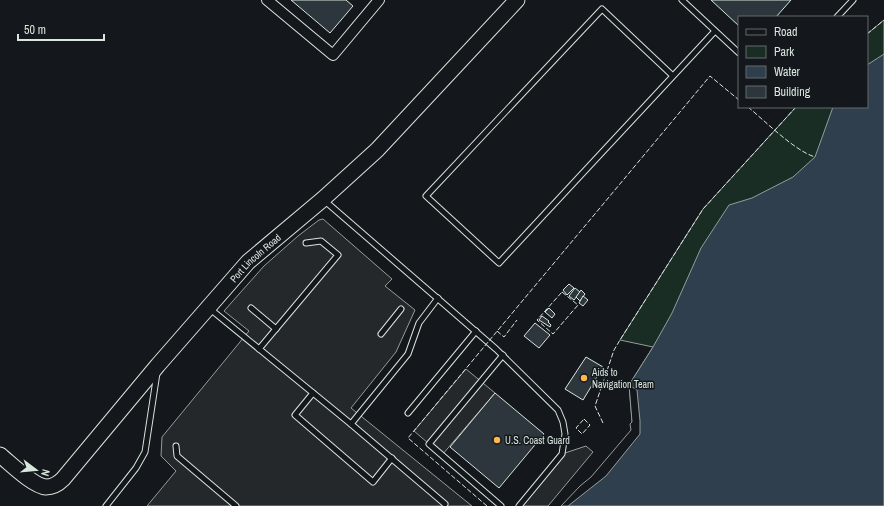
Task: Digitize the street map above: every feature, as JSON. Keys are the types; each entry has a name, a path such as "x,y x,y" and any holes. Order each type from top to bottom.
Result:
{"street":[{"path":"267,0 333,55 375,2"},
{"name":"Port Lincoln Road","path":"0,455 37,484 46,487 56,484 63,479 158,365 248,262 323,199 377,150 517,0"}],"lane":[{"path":"682,0 738,52"},
{"path":"838,16 853,0"},
{"path":"673,76 602,9 426,196 499,263 715,31"},
{"path":"323,199 503,355 558,410 566,434 562,454 518,506"},
{"path":"259,349 338,255 321,241 306,243"},
{"path":"351,424 408,354 419,323 438,298"},
{"path":"208,307 392,458 445,504"},
{"path":"252,308 276,329"},
{"path":"381,334 401,309"},
{"path":"408,414 476,332"},
{"path":"501,506 430,444 503,355"},
{"path":"106,506 136,468 145,452 158,365"},
{"path":"313,393 295,415 373,482 392,458"},
{"path":"176,446 177,456 236,506"}],"green space":[{"path":"884,20 884,86 640,434 629,385 653,347 620,340 703,209 795,108 868,108 868,33"}],"shaded area":[{"path":"323,219 392,279 385,286 415,310 396,352 351,408 472,506 147,506 176,471 161,456 162,437 249,331 224,311 264,266 298,236 319,220"},
{"path":"466,369 495,393 442,455 414,431"},
{"path":"586,446 593,452 548,506 519,506 562,454"}],"water":[{"path":"884,54 884,506 563,506 593,479 633,431 629,385 672,313 701,248 729,205 752,198 793,177 815,157 833,108 868,108 868,64"}],"pier":[{"path":"629,385 637,390 640,434 606,476 568,506 561,506 591,477 631,430 630,424 632,422"}],"building":[{"path":"291,0 346,0 353,6 330,33"},
{"path":"711,0 791,0 777,16 738,16 738,25"},
{"path":"569,284 574,288 567,295 563,290"},
{"path":"575,288 580,292 574,300 569,296"},
{"path":"581,290 585,294 580,301 576,297"},
{"path":"583,296 588,300 583,306 579,303"},
{"path":"549,308 555,314 552,318 545,312"},
{"path":"542,316 549,321 548,322 551,325 550,327 539,320"},
{"path":"535,323 550,335 539,348 524,336"},
{"name":"Aids to Navigation Team","path":"586,357 603,367 583,400 565,389"},
{"name":"U.S. Coast Guard","path":"495,393 544,434 499,488 450,447"}],"fence":[{"path":"868,33 884,20"},
{"path":"487,506 408,438 710,76 738,99"},
{"path":"749,108 798,149 815,157"},
{"path":"603,423 595,406 614,350 620,340 703,209 795,108"},
{"path":"562,292 578,305 553,334 537,320 562,292"},
{"path":"497,331 504,337 517,320"},
{"path":"584,419 590,425 582,434 576,428 584,419"}],"place":[{"name":"Aids to Navigation Team","path":"584,378"},
{"name":"U.S. Coast Guard","path":"497,440"}]}
